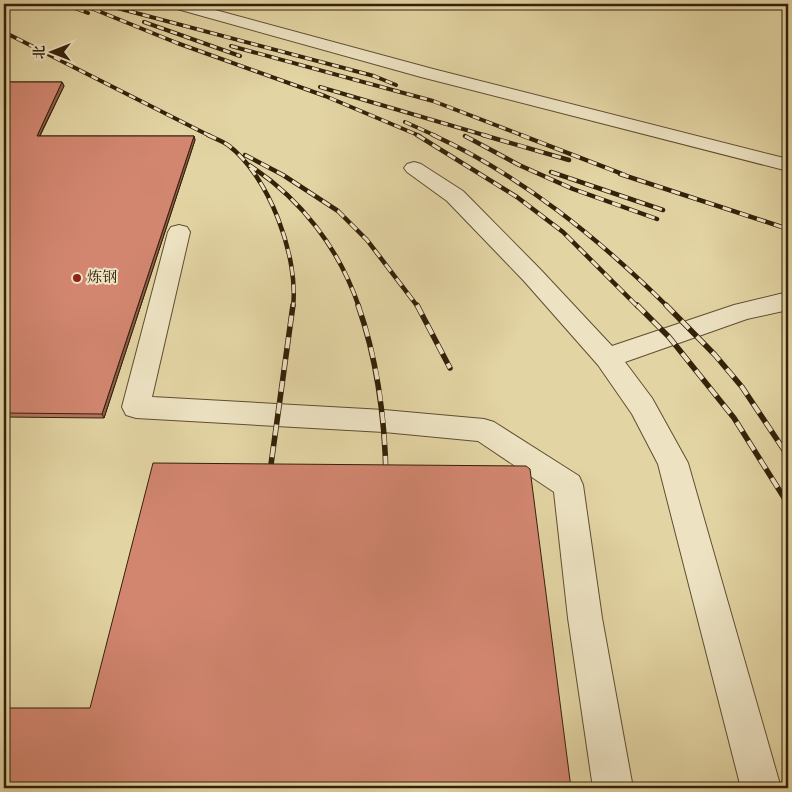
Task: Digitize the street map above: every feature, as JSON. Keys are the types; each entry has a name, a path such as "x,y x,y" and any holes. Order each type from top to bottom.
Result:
{"lane":[{"path":"176,4 427,73 788,165"},
{"path":"414,168 454,196 532,275 607,358 642,406 673,463 761,788"},
{"path":"179,232 136,408 374,420 484,430 568,485 586,618 613,788"},
{"path":"607,358 743,311 788,301"}],"building":[{"name":"炼钢","path":"4,82 62,82 37,136 194,136 102,414 4,413"},
{"path":"153,463 526,466 530,469 571,788 4,788 4,708 90,708"}],"railway":[{"path":"64,4 88,13"},
{"path":"81,4 177,43 325,96 420,136"},
{"path":"102,4 374,76 396,85"},
{"path":"144,22 240,56"},
{"path":"4,32 208,135"},
{"path":"231,46 433,101 524,136"},
{"path":"320,87 487,136"},
{"path":"405,122 436,136"},
{"path":"208,135 228,145 243,159 256,176 268,197 286,242 294,287 293,307"},
{"path":"417,135 517,197 563,232 638,307"},
{"path":"433,135 497,169 558,210 614,257 667,306"},
{"path":"483,135 569,160"},
{"path":"521,135 625,175"},
{"path":"465,136 519,165 573,189 657,219"},
{"path":"245,155 283,175 338,211 367,240 418,307"},
{"path":"249,165 285,193 316,227 341,265 359,307"},
{"path":"551,172 663,210"},
{"path":"620,174 788,229"},
{"path":"269,479 293,305"},
{"path":"358,305 371,348 379,390 386,478"},
{"path":"417,305 450,368"},
{"path":"637,305 669,337 734,418 788,504"},
{"path":"667,306 715,355 742,387 788,456"}],"place":[{"name":"炼钢","path":"77,278"}]}
